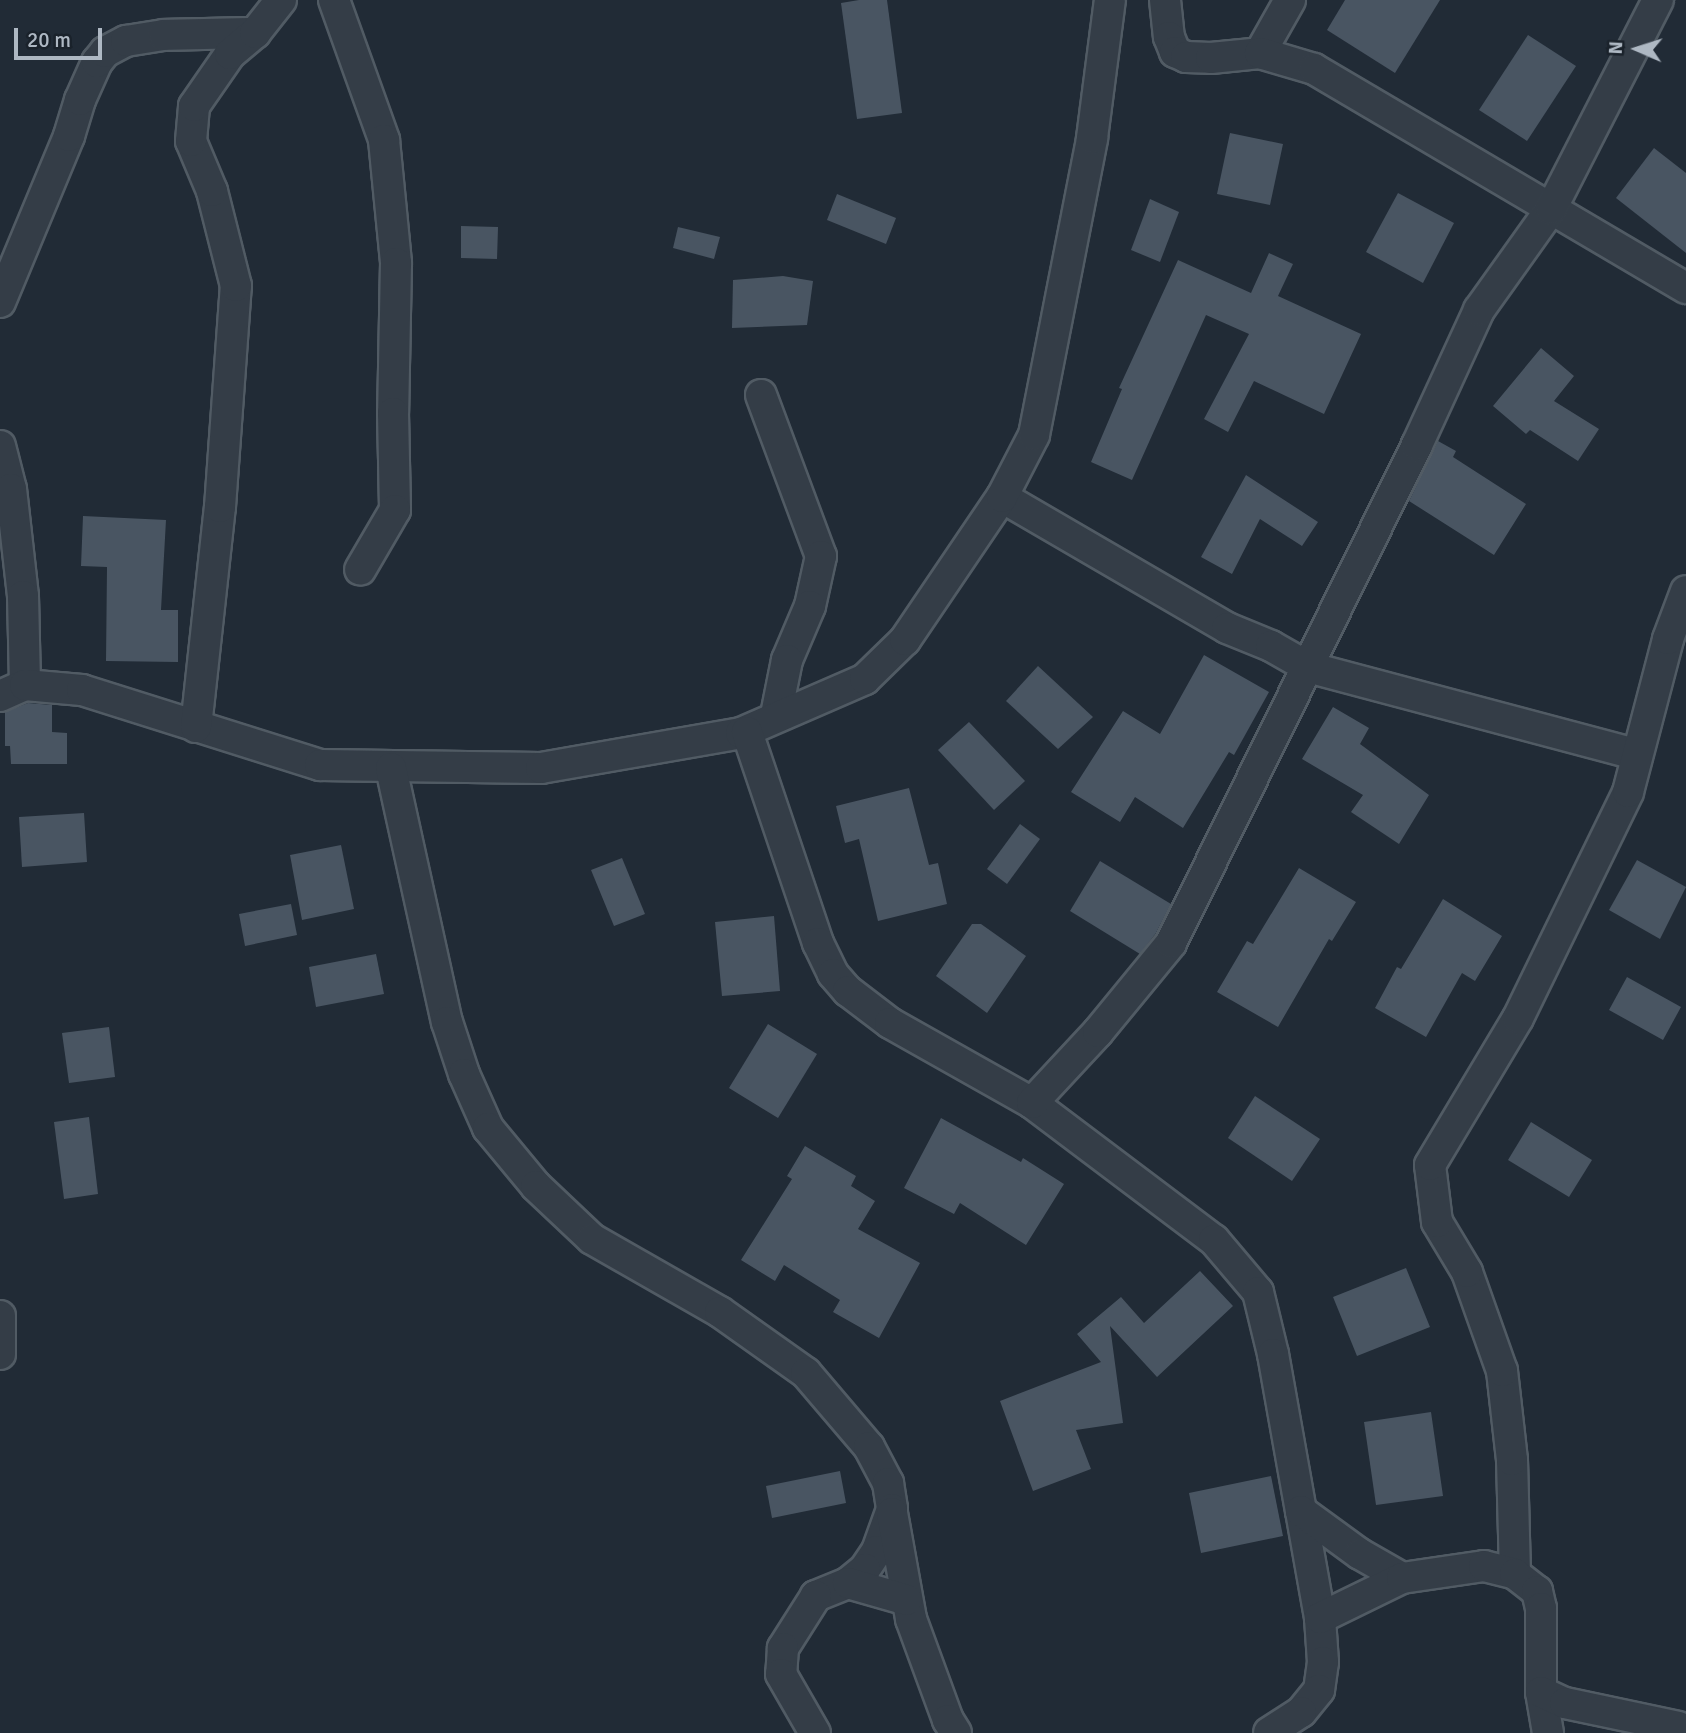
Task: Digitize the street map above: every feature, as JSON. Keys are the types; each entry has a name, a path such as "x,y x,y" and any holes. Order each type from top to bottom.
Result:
{"street":[{"path":"196,727 220,508 236,286 212,191 191,141 194,106 230,54 255,33 281,0"},
{"path":"334,0 384,140 396,263 393,413 395,510 360,570"},
{"path":"0,446 11,489 19,556 13,691 82,690 320,765 541,768 747,732 776,716 865,679 905,640 1002,496 1034,435 1048,374 1071,233 1092,138 1110,0"},
{"path":"1165,0 1169,37 1175,52 1186,57 1212,58 1260,53 1314,69 1686,288"},
{"path":"1260,53 1290,0"},
{"path":"1032,1104 1098,1032 1171,943 1418,445 1479,310 1552,209 1658,0"},
{"path":"0,302 69,136 80,100 97,62 106,52 126,41 164,35 255,33"},
{"path":"761,395 821,556 810,606 787,660 776,716"},
{"path":"1002,496 1227,628 1271,646 1308,667 1636,754"},
{"path":"1515,1574 1512,1460 1502,1371 1467,1272 1437,1222 1430,1166 1518,1017 1628,792 1668,639 1686,591"},
{"path":"747,732 818,943 833,974 866,1007 890,1023 1032,1104 1213,1240 1258,1292 1273,1354 1320,1618 1323,1662 1320,1690 1301,1712 1269,1733"},
{"path":"391,768 447,1021 464,1074 488,1128 536,1186 592,1239 720,1312 806,1373 869,1447 888,1483 911,1619 934,1685 956,1733"},
{"path":"0,1317 0,1354"},
{"path":"814,1733 781,1674 783,1648 816,1596 848,1583 865,1569 877,1551 892,1509"},
{"path":"1301,1511 1360,1555 1402,1578"},
{"path":"1320,1618 1402,1578 1484,1566 1515,1574 1537,1591 1541,1608 1541,1692 1548,1733"},
{"path":"848,1583 907,1600"},
{"path":"1541,1692 1564,1703 1674,1728"}],"building":[{"path":"887,0 902,113 857,119 841,3"},
{"path":"1345,0 1440,0 1395,73 1327,30"},
{"path":"1528,35 1576,66 1527,141 1479,110"},
{"path":"1230,133 1283,144 1270,205 1217,194"},
{"path":"1654,148 1686,173 1686,253 1616,198"},
{"path":"1398,193 1454,223 1423,283 1366,252"},
{"path":"837,194 896,218 886,244 827,220"},
{"path":"1150,199 1179,212 1160,262 1131,250"},
{"path":"461,226 498,227 497,259 461,258"},
{"path":"678,227 720,237 714,259 673,248"},
{"path":"1269,253 1293,264 1278,296 1361,334 1324,414 1254,381 1228,432 1204,419 1249,334 1206,315 1132,480 1091,462 1122,389 1119,388 1178,260 1251,293"},
{"path":"783,276 813,281 807,325 732,328 733,280"},
{"path":"1541,348 1574,376 1554,401 1599,429 1578,461 1530,430 1526,434 1493,406"},
{"path":"1438,441 1456,451 1453,457 1526,504 1494,555 1409,501"},
{"path":"1246,475 1318,522 1302,546 1260,519 1232,574 1201,557"},
{"path":"83,516 166,520 161,610 178,610 178,662 106,661 107,567 81,566"},
{"path":"1204,655 1269,692 1234,755 1229,752 1183,828 1135,797 1120,822 1071,792 1123,711 1160,734"},
{"path":"1038,666 1093,717 1058,749 1006,701"},
{"path":"28,703 52,705 52,732 67,733 67,764 11,764 10,746 5,746 5,712"},
{"path":"1333,707 1369,728 1360,744 1429,795 1399,844 1351,812 1363,795 1302,759"},
{"path":"969,722 1025,781 994,810 938,750"},
{"path":"909,788 929,865 938,863 947,904 878,921 859,839 845,843 836,806"},
{"path":"84,813 87,862 22,867 19,817"},
{"path":"1020,824 1040,839 1007,884 987,869"},
{"path":"341,845 354,909 302,920 290,855"},
{"path":"622,858 645,914 614,926 591,870"},
{"path":"1637,860 1686,887 1660,939 1609,910"},
{"path":"1100,861 1171,904 1156,933 1140,954 1070,911"},
{"path":"1299,868 1356,902 1332,941 1329,939 1278,1027 1217,992 1247,941 1253,944"},
{"path":"1443,899 1502,936 1475,981 1462,973 1426,1037 1375,1008 1397,967 1401,969"},
{"path":"291,904 297,935 245,946 239,914"},
{"path":"774,916 780,991 722,996 715,922"},
{"path":"972,924 981,924 1026,956 987,1013 936,976"},
{"path":"376,954 384,994 316,1007 309,967"},
{"path":"1627,977 1681,1007 1663,1040 1609,1010"},
{"path":"768,1024 817,1054 778,1118 729,1088"},
{"path":"109,1027 115,1077 69,1083 62,1033"},
{"path":"1255,1096 1320,1139 1292,1181 1228,1138"},
{"path":"89,1117 98,1194 64,1199 54,1122"},
{"path":"941,1118 1021,1162 1023,1158 1064,1184 1026,1245 960,1203 954,1214 904,1188"},
{"path":"1531,1122 1592,1160 1569,1197 1508,1160"},
{"path":"805,1146 856,1176 851,1186 875,1201 858,1229 920,1263 879,1338 833,1312 840,1300 784,1265 775,1281 741,1260 792,1179 787,1176"},
{"path":"1406,1268 1430,1327 1357,1356 1333,1297"},
{"path":"1200,1271 1233,1306 1157,1377 1110,1326 1123,1423 1076,1430 1091,1469 1033,1491 1000,1401 1101,1362 1077,1334 1121,1297 1144,1323"},
{"path":"1431,1412 1443,1496 1376,1505 1364,1422"},
{"path":"840,1471 846,1503 772,1518 766,1486"},
{"path":"1271,1476 1283,1536 1201,1553 1189,1493"}]}
